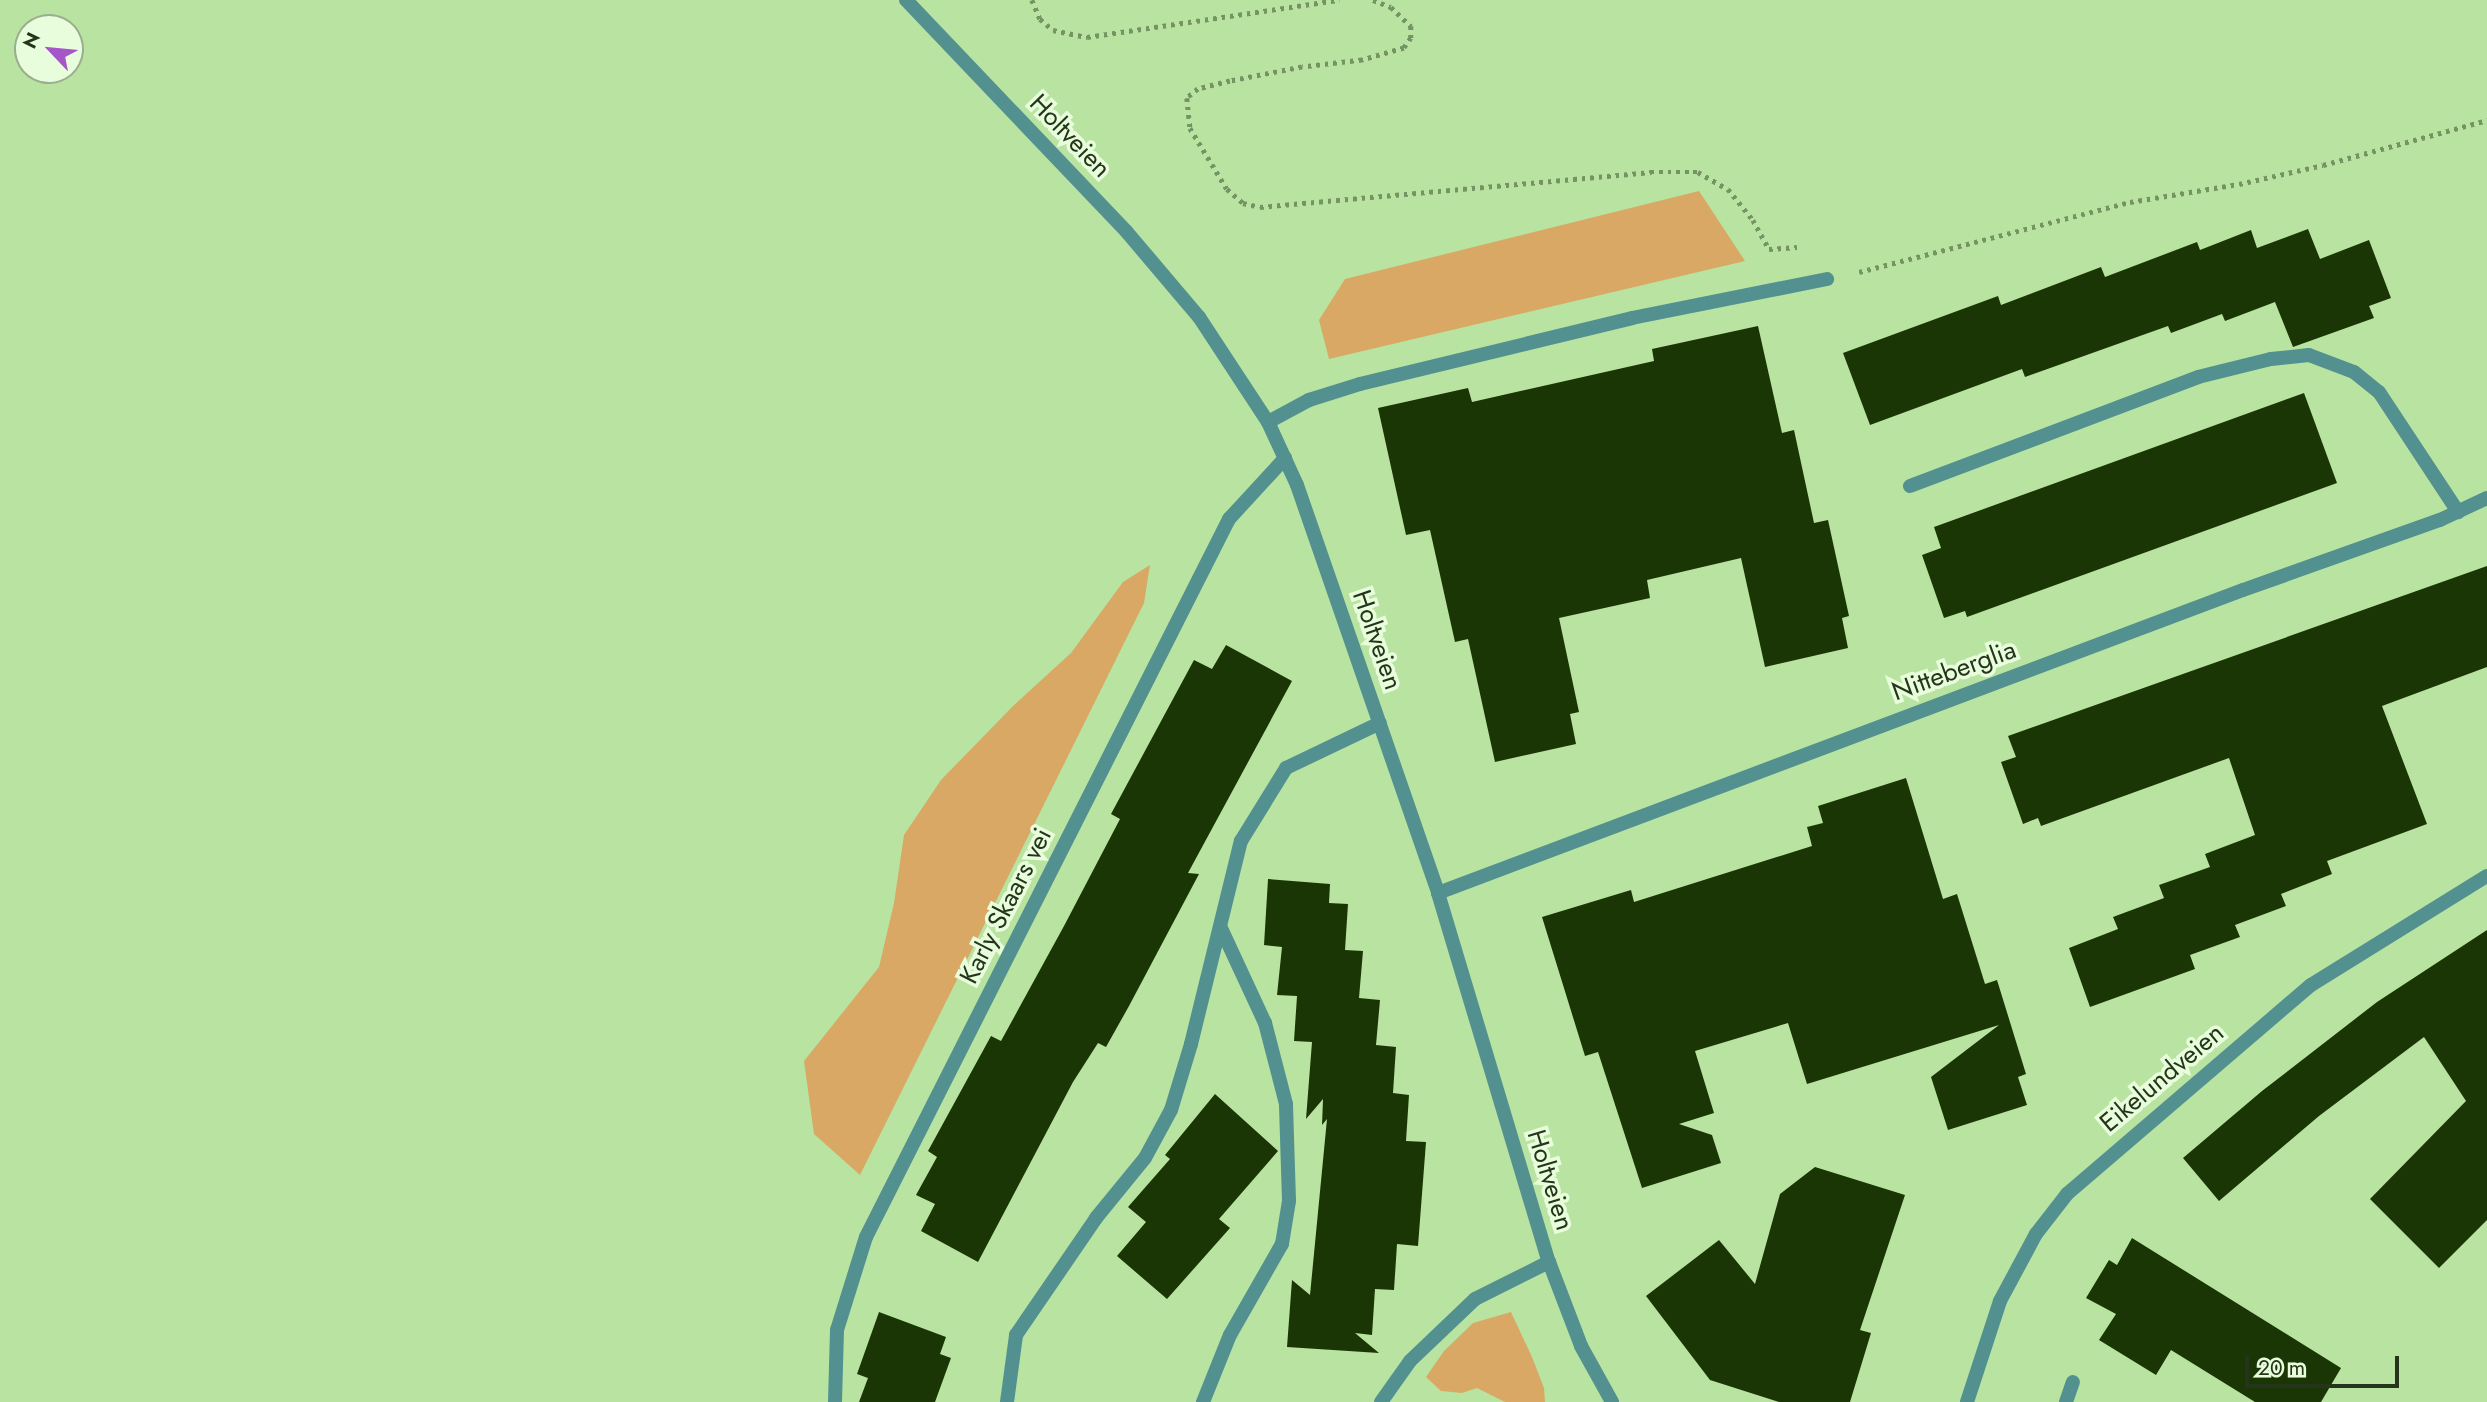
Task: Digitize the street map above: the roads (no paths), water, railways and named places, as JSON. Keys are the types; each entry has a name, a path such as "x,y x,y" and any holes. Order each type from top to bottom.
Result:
{"street":[{"name":"Holtveien","path":"906,0 1126,231 1199,317 1268,422 1285,458 1438,893 1549,1262 1581,1346 1612,1402"},
{"path":"1268,422 1309,400 1360,384 1632,318 1827,279"},
{"path":"1910,486 2198,377 2271,359 2309,355 2354,372 2379,392 2458,512"},
{"name":"Karly Skaars vei","path":"835,1402 837,1330 866,1237 1229,520 1285,458"},
{"name":"Nitteberglia","path":"1438,893 1696,794 2458,512 2487,498"},
{"path":"1007,1402 1016,1335 1096,1218 1145,1158 1171,1110 1221,928 1241,841 1286,768 1380,723"},
{"name":"Eikelundveien","path":"1967,1402 2000,1301 2036,1234 2067,1194 2311,985 2487,876"},
{"path":"1203,1402 1230,1335 1282,1244 1289,1201 1286,1104 1265,1023 1221,928"},
{"path":"1381,1402 1409,1361 1475,1299 1549,1262"},
{"path":"2066,1402 2073,1382"}]}
